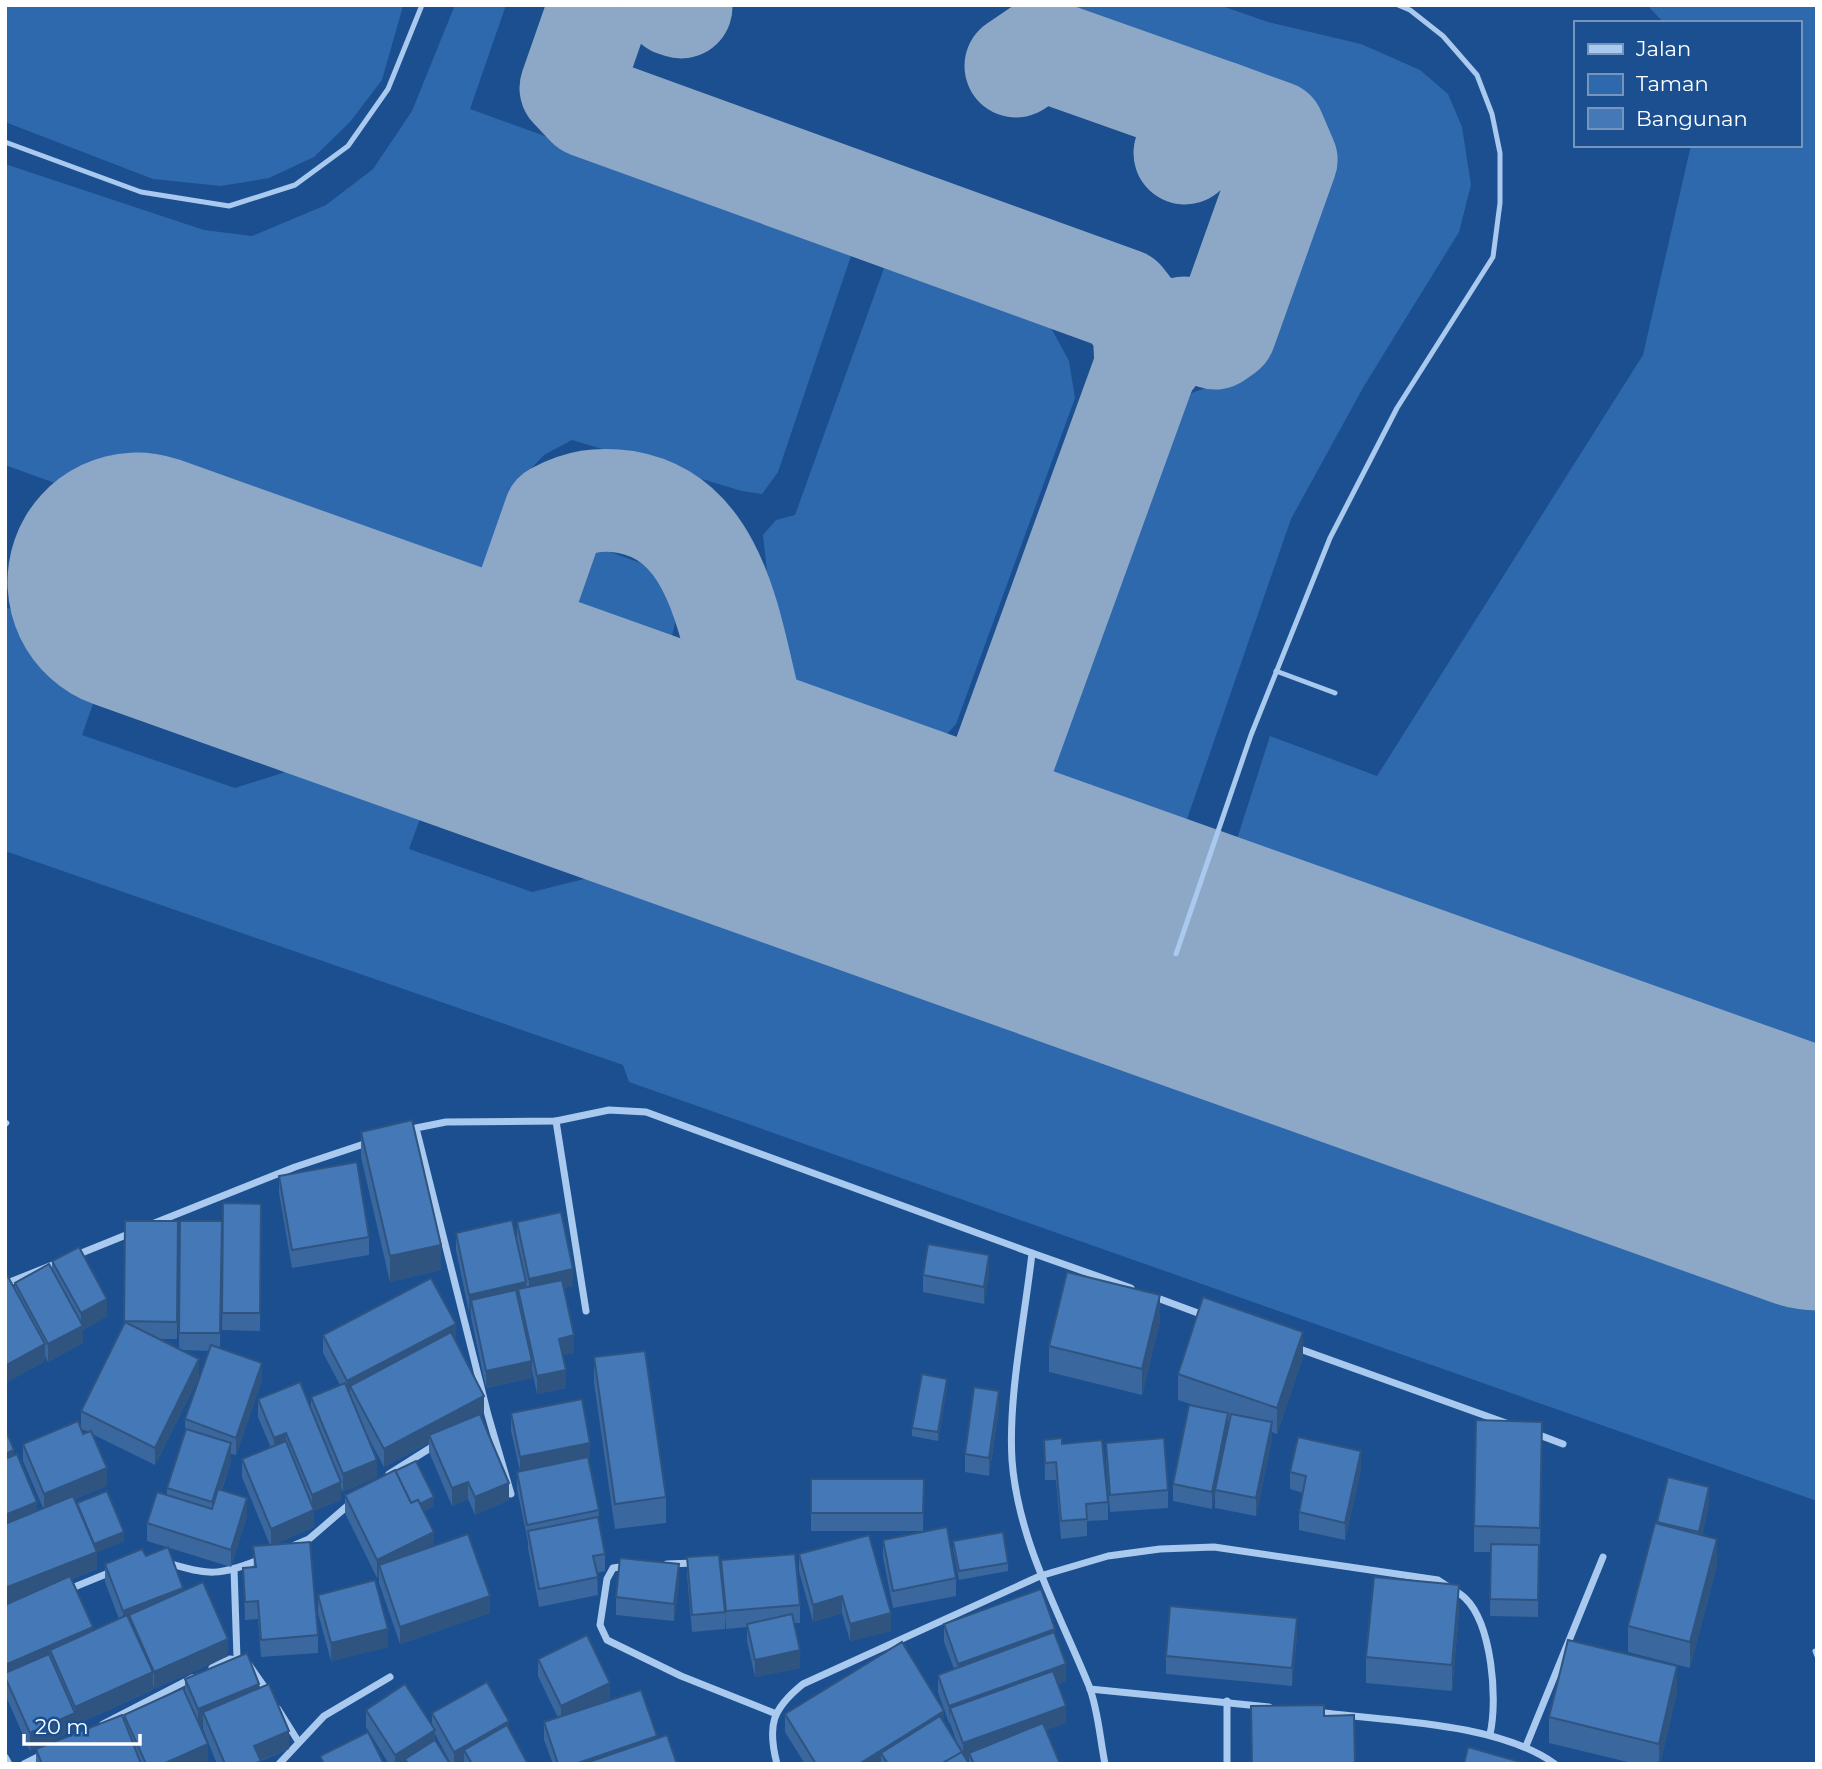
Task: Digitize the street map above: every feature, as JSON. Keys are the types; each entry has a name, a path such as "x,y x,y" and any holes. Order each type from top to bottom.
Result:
{"street":[{"path":"404,1132 446,1122 556,1121 609,1110 646,1112 1136,1290"},
{"path":"556,1121 586,1311"},
{"path":"416,1128 488,1415 511,1494"},
{"path":"5,1284 295,1167 379,1139"},
{"path":"1032,1253 1013,1417 1012,1460 1018,1495 1040,1576 1090,1689 1105,1764"},
{"path":"1149,1295 1214,1318"},
{"path":"1291,1346 1511,1425"},
{"path":"478,1421 488,1415"},
{"path":"1524,1430 1563,1444"},
{"path":"378,1481 447,1438"},
{"path":"284,1549 309,1539 358,1497"},
{"path":"777,1764 772,1734 774,1713 785,1698 803,1684 1040,1576 1108,1556 1160,1549 1214,1547 1438,1580 1466,1599 1481,1627 1493,1678 1495,1715 1490,1734"},
{"path":"156,1559 201,1573 234,1569 272,1554"},
{"path":"1526,1746 1603,1557"},
{"path":"659,1564 698,1563"},
{"path":"633,1565 613,1568 607,1578 600,1625 607,1640 681,1676 774,1713"},
{"path":"57,1593 122,1568"},
{"path":"234,1569 236,1658"},
{"path":"97,1727 236,1658 247,1662 255,1670 298,1741"},
{"path":"279,1764 324,1716 390,1677"},
{"path":"1090,1689 1282,1708"},
{"path":"1227,1702 1227,1764"},
{"path":"1310,1712 1490,1734 1526,1746 1555,1764"},
{"path":"24,1764 48,1751"},
{"path":"5,1757 9,1764"}],"lane":[{"path":"5,142 141,192 229,206 295,185 348,146 388,89 422,5"},
{"path":"1176,954 1276,671 1330,538 1396,408 1493,257 1500,203 1500,153 1492,114 1477,75 1443,36 1410,10 1398,5"},
{"path":"1276,671 1335,693"}],"green space":[{"path":"5,5 403,6 382,80 350,122 314,157 269,178 221,186 153,179 5,122"},
{"path":"455,5 506,5 470,109 854,247 778,472 762,494 742,491 572,440 544,455 524,476 463,631 5,465 5,164 204,230 252,236 326,205 373,169 412,111"},
{"path":"1022,5 1219,5 1268,22 1361,44 1420,70 1448,94 1462,127 1471,185 1459,232 1364,386 1291,519 1177,848 1154,861 1138,866 1073,848 1051,835 1034,802 1029,752 1144,437 1162,414 1179,399 1228,382 1321,116"},
{"path":"1647,5 1817,5 1817,1109 1253,909 1234,883 1230,861 1270,736 1377,776 1643,355 1691,147 1801,147 1801,21 1662,21"},
{"path":"887,260 1045,317 1069,361 1075,398 956,724 929,751 908,766 884,774 871,775 809,753 776,652 763,535 776,520 795,515"},
{"path":"602,549 646,565 665,586 676,619 669,649 649,666 629,670 561,644 559,616 564,588 578,565"},
{"path":"5,607 113,647 82,735 235,788 390,739 441,761 409,849 532,892 692,852 1817,1251 1817,1501 629,1082 623,1065 5,851"}],"building":[{"path":"412,1120 441,1245 390,1256 361,1132"},
{"path":"357,1162 369,1237 292,1250 279,1176"},
{"path":"223,1203 261,1204 260,1313 222,1313"},
{"path":"561,1212 573,1269 529,1279 517,1222"},
{"path":"512,1220 526,1282 469,1295 456,1233"},
{"path":"125,1221 178,1221 177,1322 124,1321"},
{"path":"180,1221 222,1221 220,1333 179,1333"},
{"path":"928,1244 989,1255 984,1287 923,1275"},
{"path":"79,1247 107,1299 81,1313 52,1261"},
{"path":"49,1264 83,1326 48,1344 15,1283"},
{"path":"1067,1272 1160,1295 1142,1369 1049,1346"},
{"path":"7,1275 45,1344 5,1366 5,1276"},
{"path":"431,1278 456,1324 347,1381 323,1335"},
{"path":"562,1280 574,1335 559,1339 566,1370 537,1376 518,1289"},
{"path":"516,1290 532,1361 486,1371 471,1300"},
{"path":"1203,1297 1303,1332 1277,1408 1178,1374"},
{"path":"125,1322 199,1359 155,1448 81,1411"},
{"path":"451,1332 484,1396 384,1449 350,1386"},
{"path":"211,1345 262,1363 236,1438 185,1419"},
{"path":"645,1351 666,1497 615,1504 594,1357"},
{"path":"922,1374 947,1379 938,1432 912,1428"},
{"path":"300,1382 341,1482 312,1495 286,1433 274,1438 258,1399"},
{"path":"345,1383 377,1460 343,1474 311,1397"},
{"path":"974,1387 999,1391 989,1458 965,1454"},
{"path":"582,1399 590,1443 520,1457 511,1413"},
{"path":"1189,1405 1228,1413 1212,1492 1173,1484"},
{"path":"480,1414 509,1483 475,1497 468,1482 452,1488 429,1435"},
{"path":"1231,1414 1272,1422 1256,1498 1215,1490"},
{"path":"1476,1420 1542,1422 1540,1528 1474,1526"},
{"path":"78,1421 83,1434 91,1431 107,1468 44,1494 23,1444"},
{"path":"5,1428 14,1450 5,1454"},
{"path":"186,1429 231,1443 212,1502 167,1488"},
{"path":"1298,1437 1361,1451 1345,1523 1299,1512 1306,1476 1290,1472"},
{"path":"1062,1438 1062,1444 1102,1440 1108,1502 1086,1504 1087,1519 1061,1521 1056,1462 1045,1463 1044,1440"},
{"path":"1164,1438 1168,1490 1110,1495 1106,1443"},
{"path":"286,1441 314,1510 271,1529 242,1459"},
{"path":"17,1454 37,1502 5,1515 5,1459"},
{"path":"588,1457 599,1510 527,1525 517,1472"},
{"path":"416,1461 434,1497 420,1504 418,1500 411,1503 395,1471"},
{"path":"395,1470 411,1503 418,1500 434,1532 377,1560 345,1495"},
{"path":"1668,1477 1709,1487 1699,1532 1657,1522"},
{"path":"811,1479 924,1479 923,1513 811,1513"},
{"path":"218,1489 247,1498 231,1550 147,1523 157,1492 212,1509"},
{"path":"107,1491 124,1532 94,1544 77,1503"},
{"path":"73,1496 97,1552 5,1588 5,1524"},
{"path":"598,1517 605,1554 593,1556 598,1577 539,1589 528,1531"},
{"path":"1655,1523 1717,1539 1690,1642 1628,1626"},
{"path":"947,1527 956,1578 893,1591 883,1540"},
{"path":"1003,1532 1008,1563 959,1571 953,1541"},
{"path":"468,1534 490,1596 400,1627 379,1565"},
{"path":"869,1535 891,1613 850,1624 842,1596 813,1605 799,1554"},
{"path":"310,1542 318,1635 261,1640 258,1601 245,1602 243,1568 256,1567 253,1546"},
{"path":"1491,1544 1539,1545 1538,1600 1490,1599"},
{"path":"168,1547 183,1588 123,1611 105,1564 142,1549 146,1556"},
{"path":"795,1554 800,1605 726,1611 721,1560"},
{"path":"719,1555 725,1612 692,1615 687,1557"},
{"path":"620,1558 679,1564 674,1604 616,1597"},
{"path":"70,1576 93,1627 5,1665 5,1605"},
{"path":"1374,1577 1459,1585 1452,1665 1366,1657"},
{"path":"375,1580 388,1629 331,1643 318,1595"},
{"path":"203,1582 228,1639 154,1672 129,1615"},
{"path":"1041,1589 1055,1629 958,1664 944,1624"},
{"path":"1170,1606 1297,1618 1292,1668 1166,1656"},
{"path":"792,1614 800,1650 755,1660 747,1624"},
{"path":"127,1615 153,1672 75,1707 50,1650"},
{"path":"1054,1632 1066,1664 949,1706 938,1675"},
{"path":"587,1635 610,1683 561,1706 538,1659"},
{"path":"1568,1640 1677,1666 1659,1744 1549,1717"},
{"path":"902,1642 944,1711 859,1764 816,1764 785,1714"},
{"path":"247,1653 259,1684 198,1709 185,1679"},
{"path":"49,1654 75,1713 30,1733 5,1673"},
{"path":"1053,1671 1066,1706 963,1743 950,1708"},
{"path":"487,1682 509,1721 454,1752 432,1713"},
{"path":"269,1684 289,1731 254,1746 261,1761 255,1764 225,1764 203,1712"},
{"path":"405,1684 435,1730 395,1755 366,1710"},
{"path":"183,1688 208,1744 163,1764 146,1764 124,1715"},
{"path":"641,1690 657,1736 575,1764 558,1764 544,1722"},
{"path":"1324,1705 1324,1716 1354,1715 1355,1764 1252,1764 1251,1706"},
{"path":"122,1715 141,1764 42,1764 36,1749"},
{"path":"940,1716 962,1752 941,1764 888,1764 881,1753"},
{"path":"1043,1723 1060,1764 974,1764 969,1753"},
{"path":"507,1725 528,1764 472,1764 464,1750"},
{"path":"368,1732 384,1764 324,1764 320,1756"},
{"path":"667,1735 677,1764 583,1764"},
{"path":"435,1740 450,1764 408,1764 405,1759"},
{"path":"1468,1747 1527,1764 1464,1764"},
{"path":"962,1752 969,1764 941,1764"}],"taxiway":[{"path":"600,5 571,88 588,106 1123,300 1144,327 1146,366 983,815"},
{"path":"675,5 681,7"},
{"path":"1016,66 1041,49 1219,112"},
{"path":"1146,366 1167,339 1184,328 1215,338 1225,331 1286,160 1274,132 1219,112 1201,122 1185,153"},
{"path":"487,708 555,514 581,503 607,500 626,502 655,511 678,527 697,548 723,601 774,810"},
{"path":"879,847 909,847 934,843 958,833 983,815 991,847 1025,899"}],"runway":[{"path":"137,582 1817,1181"}]}
